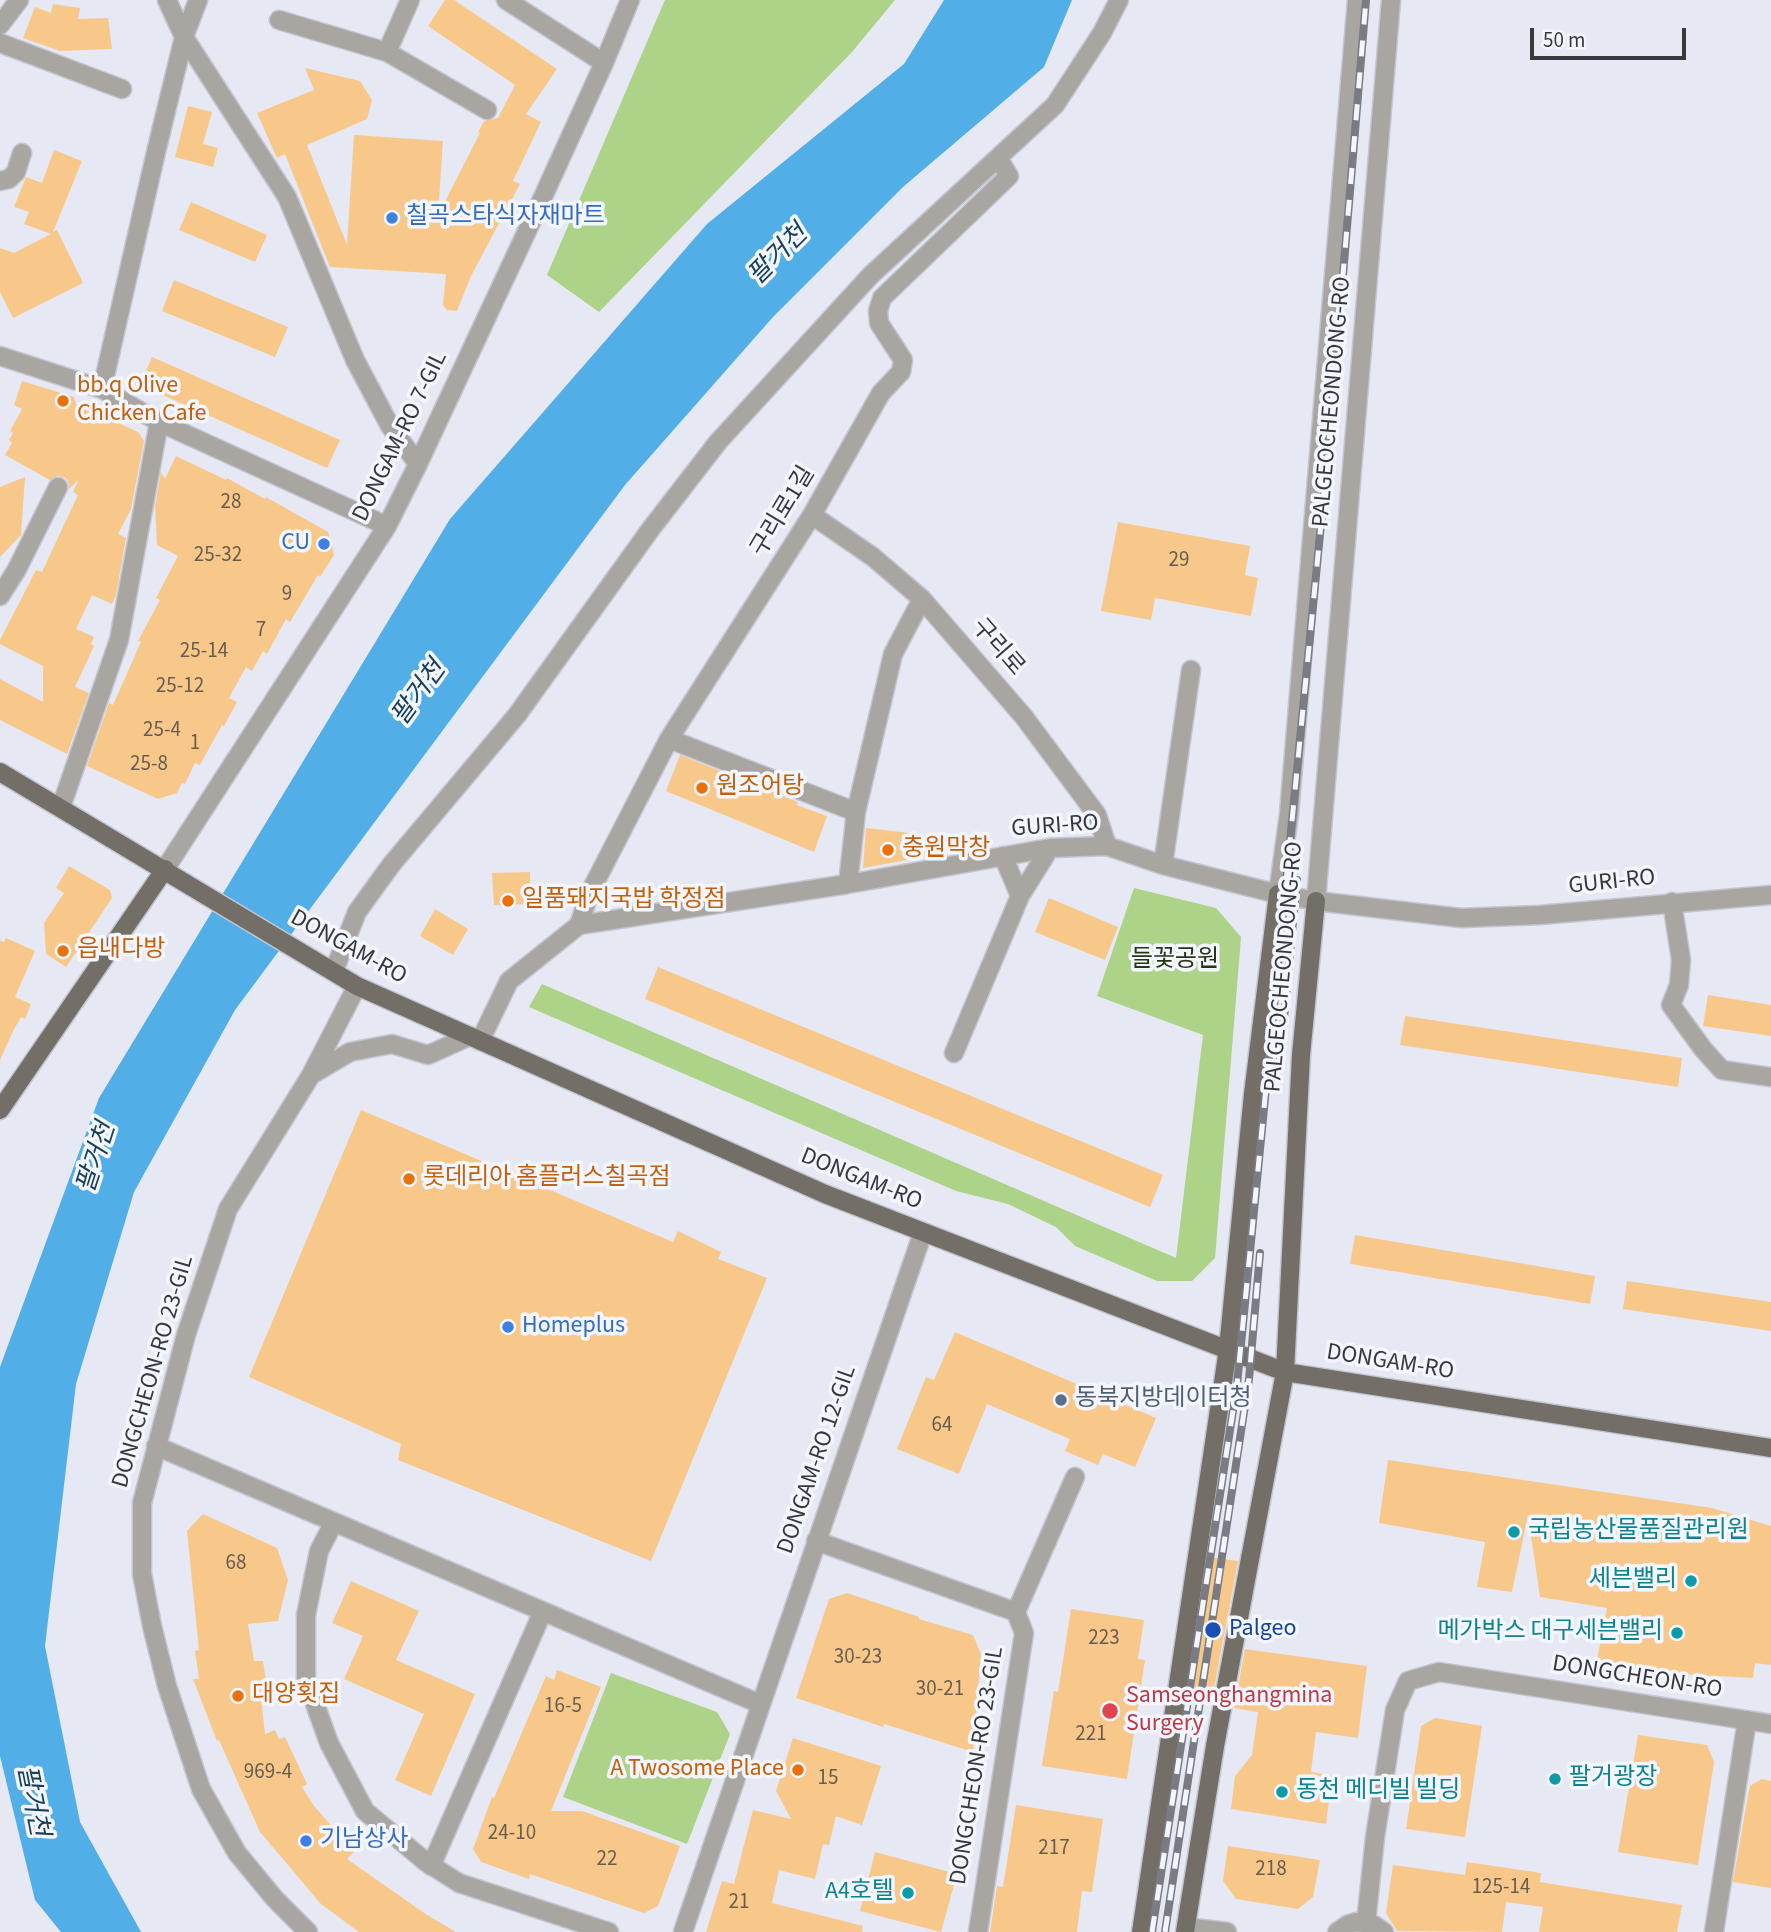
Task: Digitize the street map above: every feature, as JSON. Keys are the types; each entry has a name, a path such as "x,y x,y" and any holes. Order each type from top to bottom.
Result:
{"main road":[{"name":"DONGAM-RO","path":"0,772 357,986 825,1194 1285,1372 1771,1448"},
{"path":"0,1110 165,869"},
{"name":"PALGEOCHEONDONG-RO","path":"1141,1932 1228,1349 1253,1094 1278,894"},
{"name":"PALGEOCHEONDONG-RO","path":"1185,1929 1215,1746 1285,1372 1301,1055 1316,901"}],"street":[{"path":"0,25 19,0"},
{"path":"167,0 184,37 287,197 355,360 390,426 418,464"},
{"path":"102,389 184,37 198,0"},
{"path":"387,52 411,0"},
{"path":"506,0 604,63"},
{"name":"DONGAM-RO 7-GIL","path":"165,869 387,526 604,63 630,0"},
{"path":"334,971 357,912 391,865 517,715 650,530 718,442 870,276 1055,105 1102,33 1119,0"},
{"name":"PALGEOCHEONDONG-RO","path":"1278,894 1289,814 1356,0"},
{"name":"PALGEOCHEONDONG-RO","path":"1316,901 1391,0"},
{"path":"279,20 387,52 486,110"},
{"path":"0,43 122,89"},
{"path":"0,181 9,179 16,172 22,153"},
{"name":"구리로1길","path":"579,925 589,894 668,739 813,515 881,393 901,372 903,360 879,323 878,311 882,298 1009,176 998,158"},
{"path":"0,356 102,389 159,422 387,526"},
{"path":"61,807 119,640 159,422"},
{"path":"0,596 16,571 58,487"},
{"name":"구리로","path":"813,515 873,557 922,599 1024,718 1097,815 1107,846"},
{"path":"848,884 856,812 893,654 922,599"},
{"path":"1163,864 1191,670"},
{"path":"668,739 856,812"},
{"name":"GURI-RO","path":"475,1038 509,981 579,925 848,884 1049,848 1107,846 1163,864 1278,894 1461,918 1540,915 1771,895"},
{"path":"954,1053 1020,896 1049,848"},
{"path":"1003,856 1020,896"},
{"path":"1671,902 1681,960 1679,985 1671,1005 1722,1070 1771,1077"},
{"name":"DONGCHEON-RO 23-GIL","path":"308,1932 275,1899 237,1853 201,1789 171,1699 152,1626 142,1574 142,1503 186,1335 228,1209 311,1075 357,986"},
{"path":"311,1075 350,1052 392,1044 428,1055 475,1038"},
{"name":"DONGAM-RO 12-GIL","path":"683,1932 923,1232"},
{"path":"156,1446 760,1704"},
{"path":"816,1541 1016,1612 1075,1477"},
{"path":"334,1522 319,1551 306,1615 306,1679 329,1743 365,1811 431,1866 459,1883 609,1932"},
{"path":"431,1866 543,1611"},
{"name":"DONGCHEON-RO 23-GIL","path":"978,1932 1024,1633 1016,1612"},
{"name":"DONGCHEON-RO","path":"1366,1923 1375,1837 1395,1710 1408,1681 1439,1672 1771,1724"},
{"path":"1714,1932 1747,1720"},
{"path":"1337,1932 1347,1925 1366,1923 1384,1932"},
{"path":"1185,1929 1227,1932"}],"green space":[{"path":"665,0 895,0 852,52 599,312 547,275"},
{"name":"들꽃공원","path":"1134,888 1216,908 1241,937 1215,1258 1192,1281 1157,1281 1075,1246 1056,1227 1008,1204 956,1191 529,1007 542,984 1176,1258 1203,1035 1097,996"},
{"path":"611,1673 717,1712 730,1734 687,1844 563,1797"}],"water":[{"name":"팔거천","path":"944,0 1072,0 1044,67 903,187 773,317 625,485 235,1010 134,1192 76,1384 45,1646 80,1822 141,1932 61,1932 35,1900 0,1756 0,1367 99,1098 450,519 707,224 904,64"}],"building":[{"path":"445,0 454,0 557,69 526,114 541,122 513,181 520,184 471,276 457,311 447,310 443,305 446,274 330,267 285,154 277,158 257,113 314,90 305,68 360,81 372,100 367,119 307,145 347,245 354,135 443,141 438,215 484,121 498,118 515,85 428,26"},
{"path":"53,4 80,8 78,19 108,18 112,49 60,51 23,38 35,7 51,13"},
{"path":"188,106 212,112 203,144 218,148 213,167 175,157"},
{"path":"54,150 82,161 53,232 57,230 83,283 13,318 0,292 0,248 14,253 51,234 24,224 29,212 14,207 26,177 42,183"},
{"path":"191,202 267,235 255,262 179,230"},
{"path":"174,280 288,327 275,357 162,311"},
{"path":"152,357 340,440 327,468 140,385"},
{"path":"22,381 74,397 76,404 138,432 144,441 131,509 118,534 126,538 116,595 112,604 92,595 76,629 94,637 91,644 94,646 75,687 89,693 67,754 0,720 0,679 43,702 43,666 0,644 0,640 36,570 42,572 78,495 73,492 79,479 69,489 68,481 64,477 57,476 50,480 5,455 12,443 9,440 13,433 10,431 22,409 14,405"},
{"path":"176,456 226,480 227,478 265,499 266,497 328,532 334,555 320,577 318,575 290,622 286,619 267,654 263,651 252,671 246,667 229,698 237,702 200,765 195,763 185,784 182,783 177,793 158,799 87,766 109,703 113,705 141,642 138,641 160,600 156,598 178,556 157,545 155,507 161,472 165,479"},
{"path":"25,477 21,535 0,557 0,487"},
{"path":"1118,522 1250,546 1245,575 1258,578 1251,616 1155,598 1151,620 1101,611"},
{"path":"680,755 827,816 814,852 666,791"},
{"path":"866,828 935,836 940,854 863,868"},
{"path":"69,866 110,890 112,898 66,967 46,954 44,923 64,893 56,888"},
{"path":"530,872 531,904 494,905 492,873"},
{"path":"1049,898 1118,927 1105,960 1035,932"},
{"path":"435,909 468,929 453,955 420,936"},
{"path":"6,938 35,951 15,997 31,1004 25,1019 21,1017 13,1031 0,1060 0,941 4,942"},
{"path":"658,967 1163,1175 1150,1207 645,999"},
{"path":"1708,995 1771,1005 1771,1036 1703,1026"},
{"path":"1405,1016 1682,1058 1678,1087 1400,1045"},
{"name":"Homeplus","path":"361,1110 673,1242 678,1231 721,1252 718,1259 767,1278 651,1561 398,1460 401,1444 249,1377"},
{"path":"1355,1235 1595,1276 1590,1304 1350,1264"},
{"path":"1627,1281 1771,1302 1771,1331 1623,1309"},
{"name":"동북지방데이터청","path":"955,1332 1156,1418 1135,1467 1103,1454 1098,1465 1065,1451 1070,1439 987,1404 959,1474 897,1449 926,1377 934,1380"},
{"path":"1388,1460 1712,1508 1771,1526 1771,1665 1755,1663 1753,1678 1606,1668 1607,1661 1597,1660 1607,1608 1540,1597 1528,1515 1512,1592 1477,1587 1485,1542 1379,1523"},
{"path":"203,1514 277,1548 288,1580 278,1621 248,1624 254,1661 263,1661 268,1694 261,1697 265,1734 275,1730 279,1739 285,1737 307,1784 302,1787 314,1806 354,1852 347,1859 456,1932 359,1932 321,1904 260,1832 219,1740 217,1741 193,1679 199,1679 195,1651 199,1650 187,1531"},
{"path":"1209,1557 1238,1561 1211,1704 1187,1701"},
{"path":"351,1581 419,1611 396,1660 475,1694 431,1796 395,1780 424,1714 344,1679 363,1636 332,1623"},
{"path":"847,1593 973,1635 981,1654 973,1752 884,1724 883,1727 796,1698 829,1599"},
{"path":"1071,1609 1144,1620 1138,1659 1145,1660 1127,1779 1042,1766 1054,1691 1058,1692"},
{"path":"1245,1649 1367,1666 1358,1738 1316,1732 1311,1772 1332,1776 1326,1824 1231,1809 1235,1776 1252,1755 1258,1712 1234,1708"},
{"path":"557,1670 601,1687 551,1811 582,1811 680,1846 658,1906 644,1913 530,1874 529,1879 481,1862 473,1849 492,1797 494,1798 546,1676 554,1680"},
{"path":"1435,1718 1482,1726 1465,1837 1406,1829 1421,1726"},
{"path":"1638,1735 1707,1745 1714,1762 1698,1865 1618,1852"},
{"path":"793,1738 881,1766 862,1825 836,1816 829,1845 823,1844 815,1879 779,1870 772,1903 863,1926 862,1932 706,1932 722,1881 734,1884 753,1810 791,1819 776,1791"},
{"path":"1762,1779 1771,1781 1771,1888 1733,1882 1750,1786"},
{"path":"1016,1805 1103,1819 1092,1892 1082,1891 1077,1932 990,1932 997,1886 1003,1887"},
{"path":"1228,1846 1320,1860 1313,1897 1298,1909 1236,1899 1223,1881"},
{"name":"A4호텔","path":"875,1852 957,1874 941,1932 860,1911"},
{"path":"1467,1862 1541,1873 1540,1882 1682,1905 1677,1932 1539,1932 1543,1907 1506,1902 1502,1932 1397,1931 1386,1913 1393,1865 1465,1875"}],"railway":[{"path":"1152,1932 1237,1385 1329,442 1366,0"},
{"path":"1280,1061 1297,880"},
{"path":"1165,1932 1249,1379 1260,1253"}],"place":[{"name":"칠곡스타식자재마트","path":"392,218"},
{"name":"bb.q Olive Chicken Cafe","path":"63,401"},
{"name":"CU","path":"324,544"},
{"name":"원조어탕","path":"702,788"},
{"name":"충원막창","path":"888,850"},
{"name":"일품돼지국밥 학정점","path":"508,901"},
{"name":"읍내다방","path":"63,951"},
{"name":"롯데리아 홈플러스칠곡점","path":"409,1179"},
{"name":"Homeplus","path":"508,1327"},
{"name":"동북지방데이터청","path":"1061,1400"},
{"name":"국립농산물품질관리원","path":"1514,1532"},
{"name":"세븐밸리","path":"1691,1581"},
{"name":"Palgeo","path":"1213,1630"},
{"name":"메가박스 대구세븐밸리","path":"1677,1633"},
{"name":"대양횟집","path":"238,1696"},
{"name":"Samseonghangmina Surgery","path":"1110,1711"},
{"name":"A Twosome Place","path":"798,1770"},
{"name":"팔거광장","path":"1555,1779"},
{"name":"동천 메디빌 빌딩","path":"1282,1792"},
{"name":"기남상사","path":"306,1841"},
{"name":"A4호텔","path":"908,1893"}]}
